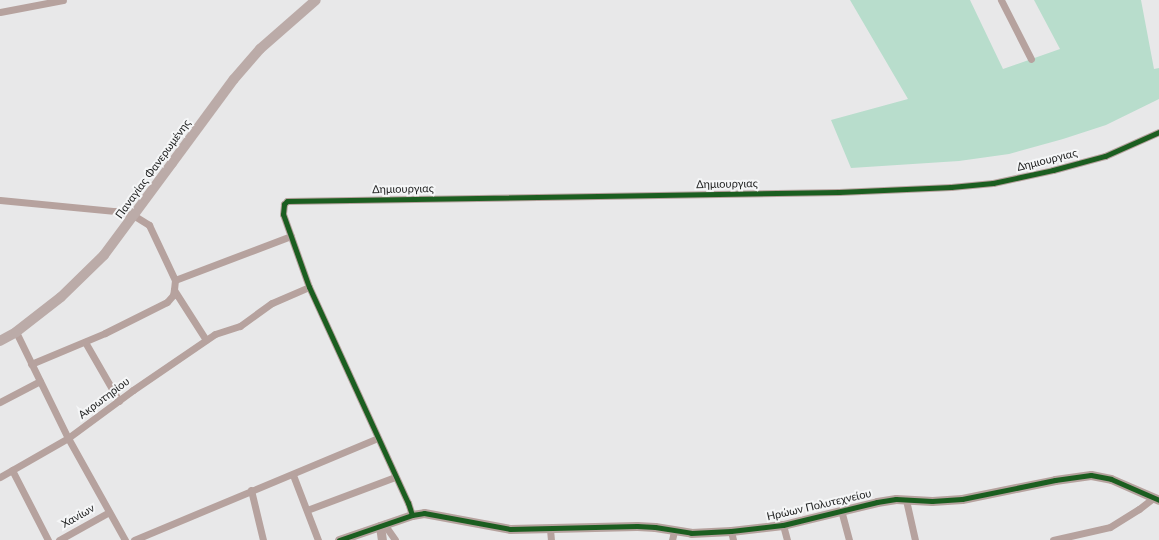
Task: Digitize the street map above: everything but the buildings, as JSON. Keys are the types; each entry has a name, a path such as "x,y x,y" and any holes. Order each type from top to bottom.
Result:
{"main road":[{"name":"Παναγίας Φανερωμένης","path":"0,341 16,332 61,298 104,255 234,79 260,49 316,0"}],"street":[{"path":"0,12 63,0"},
{"path":"1001,0 1031,59"},
{"name":"Δημιουργιας","path":"291,236 282,209 287,201 831,192 952,188 993,184 1106,156 1159,132"},
{"path":"0,200 115,211 133,215 149,225 175,280 174,290 167,302 85,342 31,364"},
{"path":"175,280 291,236 309,288 408,503 412,515"},
{"name":"Ακρωτηρίου","path":"0,477 68,438 215,334 244,324 272,303 309,288"},
{"path":"174,290 206,340"},
{"path":"16,332 68,438 125,540"},
{"path":"85,342 119,401"},
{"path":"0,402 40,381"},
{"path":"134,540 251,490 293,475 378,438"},
{"path":"12,470 48,540"},
{"path":"293,475 318,540"},
{"name":"Ηρώων Πολυτεχνείου","path":"339,540 412,515 424,513 510,529 649,526 673,536 691,533 732,536 877,502 962,499 1055,480 1091,475 1111,479 1156,499"},
{"path":"307,510 395,477"},
{"path":"251,490 263,540"},
{"path":"1053,540 1069,538 1110,527 1156,499"},
{"path":"906,500 915,540"},
{"path":"842,510 849,540"},
{"name":"Χανίων","path":"59,540 109,512"},
{"path":"382,525 382,540"},
{"path":"382,525 395,540"},
{"path":"783,525 787,540"},
{"path":"550,529 551,540"}],"green space":[{"path":"850,0 970,0 1003,69 1060,49 1034,0 1141,0 1154,69 1159,68 1159,99 1106,125 1009,154 959,161 851,168 831,120 908,99"}],"cycle path":[{"path":"412,515 408,503 309,287 283,214 284,204 287,201 839,192 951,187 993,183 1053,170 1105,156 1159,132"},
{"path":"339,540 412,515 424,513 510,529 637,526 655,527 691,533 731,531 783,525 877,502 896,499 932,501 962,499 1055,480 1091,475 1111,479 1159,500"}]}
